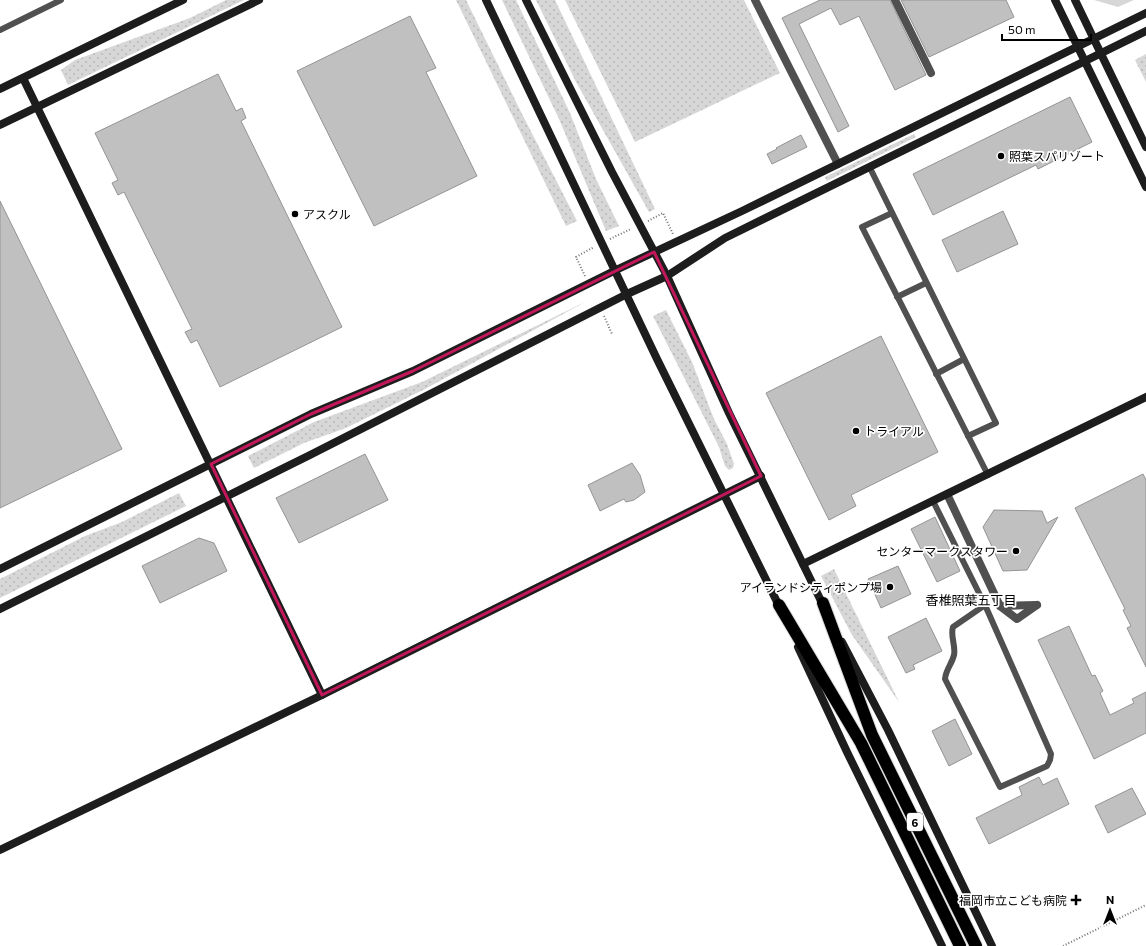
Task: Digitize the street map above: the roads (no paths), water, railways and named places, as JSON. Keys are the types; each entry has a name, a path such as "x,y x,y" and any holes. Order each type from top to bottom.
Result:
{"highway":[{"name":"6","path":"822,603 872,735 976,946"},
{"name":"6","path":"779,605 861,743 960,946"}],"street":[{"path":"0,89 183,0"},
{"path":"0,125 259,0"},
{"path":"486,0 724,496 779,605 847,752 942,946"},
{"path":"526,0 666,276 729,413 822,603 888,730 992,946"},
{"path":"755,0 838,164"},
{"path":"895,0 931,73"},
{"path":"1055,0 1086,60 1146,187"},
{"path":"1075,0 1146,147"},
{"path":"0,569 311,414 413,371 616,270 838,164 1146,13"},
{"path":"0,608 308,456 627,294 666,276 726,238 1146,31"},
{"path":"23,78 322,695"},
{"path":"803,564 1146,397"},
{"path":"0,850 322,695 724,496 761,476"},
{"path":"947,494 1000,606"}],"lane":[{"path":"0,30 61,0"},
{"path":"870,168 996,423 968,436"},
{"path":"892,213 862,227 988,475"},
{"path":"897,297 926,283"},
{"path":"936,374 964,359"},
{"path":"933,501 985,605 1051,754 1047,766 1000,787 945,679 946,671 954,654 953,627 985,605"}],"place":[{"name":"照葉スパリゾート","path":"1001,156"},
{"name":"アスクル","path":"295,214"},
{"name":"トライアル","path":"856,431"},
{"name":"センターマークスタワー","path":"1016,551"},
{"name":"アイランドシティポンプ場","path":"890,587"},
{"name":"福岡市立こども病院","path":"1076,900"}],"district":[{"name":"香椎照葉五丁目","path":"971,600"}]}
